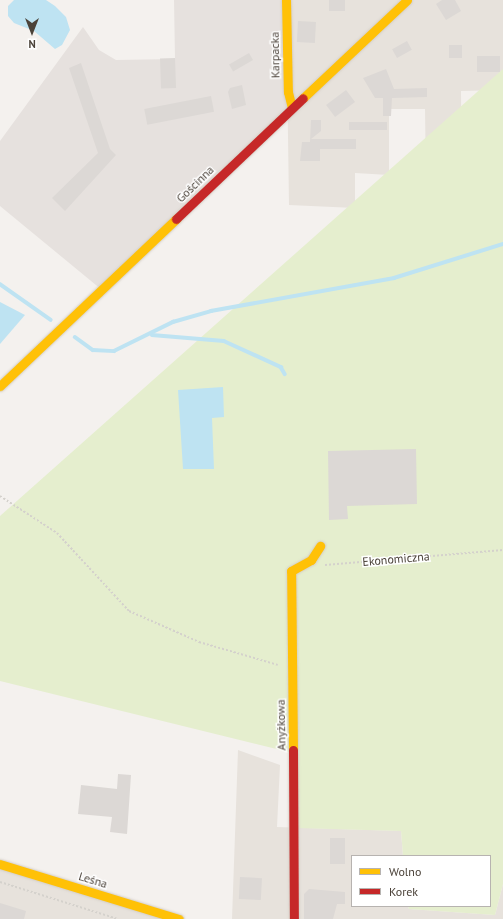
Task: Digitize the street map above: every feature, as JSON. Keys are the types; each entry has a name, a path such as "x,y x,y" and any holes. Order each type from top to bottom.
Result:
{"street":[{"name":"Karpacka","path":"286,0 288,92 292,108"},
{"name":"Gościnna","path":"0,386 407,0"},
{"name":"Anyżkowa","path":"294,919 291,571 311,560 320,546"},
{"name":"Leśna","path":"0,864 179,919"}],"path":[{"path":"0,496 57,533 129,611 199,642 278,665"},
{"name":"Ekonomiczna","path":"319,566 503,550"},
{"path":"0,882 118,919"}],"shaded area":[{"path":"174,0 286,0 292,108 102,290 0,206 0,141 83,27 99,50 116,60 175,59"},
{"path":"286,0 503,0 503,90 461,91 462,247 427,255 425,109 389,109 389,175 355,173 355,208 289,205"},
{"path":"238,750 280,765 277,827 401,831 403,855 351,855 351,907 408,907 409,909 495,915 503,884 503,919 232,919"},
{"path":"0,864 182,919 0,919"}],"green space":[{"path":"503,69 503,884 495,915 409,909 408,907 491,907 491,855 403,855 401,831 296,828 297,754 0,681 0,516"}],"water":[{"path":"14,0 46,0 55,6 66,17 70,30 62,45 55,49 34,31 14,23 8,16 8,6"},
{"path":"0,302 25,315 0,344"},
{"path":"223,387 224,417 212,418 214,469 183,469 178,390"}],"building":[{"path":"329,0 345,0 345,11 329,11"},
{"path":"442,0 455,0 461,11 446,20 436,4"},
{"path":"298,21 316,22 315,43 297,42"},
{"path":"407,41 412,50 397,58 392,49"},
{"path":"449,45 462,45 462,58 449,58"},
{"path":"249,53 253,60 233,71 229,64"},
{"path":"477,56 500,56 500,72 477,72"},
{"path":"175,58 176,88 161,89 160,59"},
{"path":"81,63 110,149 116,155 65,211 52,198 98,153 69,68"},
{"path":"386,69 394,89 427,88 427,97 392,98 391,116 383,116 383,98 375,98 363,78"},
{"path":"242,85 246,105 232,109 228,92 230,88"},
{"path":"346,90 355,102 335,117 326,105"},
{"path":"211,96 214,112 147,125 144,109"},
{"path":"311,120 321,120 321,131 311,139 356,139 356,149 320,149 320,161 300,161 302,142 310,142"},
{"path":"349,122 387,122 387,130 349,130"},
{"path":"416,449 417,504 347,506 348,519 329,520 328,451"},
{"path":"118,774 131,775 127,834 110,832 112,817 78,814 81,785 117,789"},
{"path":"330,838 345,838 345,864 330,864"},
{"path":"240,877 262,878 261,900 239,899"},
{"path":"309,889 345,892 345,904 337,904 333,919 304,919 304,894"},
{"path":"0,903 26,911 24,919 0,919"}],"waterway":[{"path":"75,337 93,350 114,351 173,322 211,311 394,278 503,244"},
{"path":"0,284 51,320"},
{"path":"152,335 224,341 281,367 285,374"}],"traffic: slow":[{"path":"286,0 288,92 292,108"},
{"path":"303,98 407,0"},
{"path":"0,386 176,219"},
{"path":"293,750 291,571 311,560 320,546"},
{"path":"0,864 179,919"}],"traffic: jam":[{"path":"176,219 303,98"},
{"path":"293,750 294,919"}]}
